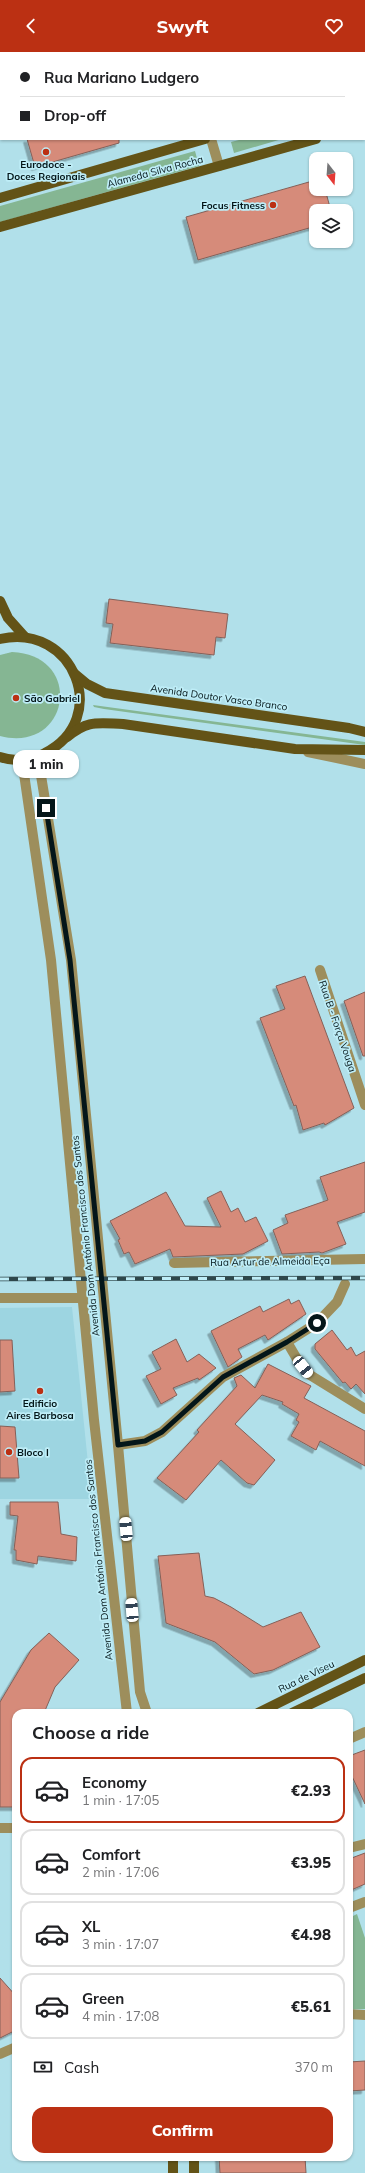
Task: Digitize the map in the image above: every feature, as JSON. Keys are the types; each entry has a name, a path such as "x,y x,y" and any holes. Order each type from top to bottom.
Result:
{"main road":[{"name":"Alameda Silva Rocha","path":"0,198 202,140"},
{"name":"Alameda Silva Rocha","path":"0,227 312,140"},
{"path":"0,601 8,618 25,637"},
{"path":"0,639 25,637 41,640 55,648 67,660 75,674 80,690 79,707 75,723 67,737"},
{"name":"Avenida Doutor Vasco Branco","path":"75,674 87,684 105,693 365,731"},
{"path":"0,757 22,760 38,757 54,749 81,726 95,722 123,724 295,748 365,750"},
{"name":"Rua de Viseu","path":"266,1709 365,1660"},
{"path":"300,1709 365,1678"},
{"path":"173,2173 174,2161"},
{"path":"194,2161 194,2173"}],"street":[{"path":"211,140 219,166"},
{"path":"295,748 365,764"},
{"name":"Avenida Dom António Francisco dos Santos","path":"38,757 70,960 118,1445 140,1692 146,1709"},
{"name":"Avenida Dom António Francisco dos Santos","path":"22,760 52,960 94,1420 127,1709"},
{"name":"Rua B - Força Vouga","path":"320,970 365,1105"},
{"name":"Rua Artur de Almeida Eça","path":"174,1263 365,1259"},
{"path":"118,1445 145,1441 162,1432 223,1377 287,1342 317,1323 338,1302 344,1284"},
{"path":"0,1298 83,1298"},
{"path":"287,1342 297,1359 310,1375 365,1409"},
{"path":"353,1737 365,1732"},
{"path":"0,1828 12,1828"},
{"path":"353,1847 365,1844"},
{"path":"353,1906 365,1902"},
{"path":"353,2014 365,2015"},
{"path":"0,2054 12,2049"}],"shaded area":[{"name":"Edificio Aires Barbosa","path":"72,1307 93,1499 0,1499 0,1308"}],"green space":[{"path":"239,140 279,140 234,153 231,142"},
{"path":"195,151 199,166 0,222 0,206"},
{"path":"12,652 35,657 51,669 59,685 60,702 54,718 42,731 24,738 0,736 0,655"},
{"path":"93,705 365,742 365,745 104,709 94,707"},
{"path":"357,1914 365,1938 365,2009 353,2009 353,1916"}],"building":[{"path":"27,140 119,140 119,143 35,167"},
{"path":"309,182 309,196 327,196 329,204 309,204 309,228 198,260 186,217"},
{"path":"109,599 228,614 225,638 216,637 214,655 110,643 113,624 106,623"},
{"path":"305,976 354,1108 325,1125 324,1123 303,1130 296,1105 294,1106 260,1018 285,1009 276,986"},
{"path":"365,992 365,1056 363,1056 344,1001"},
{"path":"365,1162 365,1212 337,1222 346,1244 322,1253 282,1254 273,1230 288,1223 285,1215 328,1200 320,1177"},
{"path":"221,1191 231,1212 238,1208 245,1222 256,1217 268,1241 243,1254 173,1257 170,1249 135,1264 129,1252 124,1254 118,1240 120,1239 110,1221 166,1192 185,1226 221,1227 207,1198"},
{"path":"289,1299 291,1304 299,1300 306,1314 268,1340 265,1335 238,1349 242,1357 228,1367 211,1331 260,1306 263,1312"},
{"path":"332,1330 347,1350 351,1347 356,1356 365,1351 365,1394 356,1384 351,1389 345,1382 343,1383 315,1349 315,1344"},
{"path":"176,1339 187,1362 199,1354 216,1368 199,1380 198,1378 173,1388 177,1395 161,1404 146,1376 161,1369 152,1352"},
{"path":"0,1340 12,1340 15,1391 0,1392"},
{"path":"268,1364 311,1386 304,1398 365,1431 365,1466 320,1441 316,1450 291,1436 299,1422 296,1420 299,1414 282,1404 283,1402 262,1395 235,1424 275,1460 254,1485 247,1483 221,1460 186,1500 157,1478 199,1432 197,1430 237,1386 234,1378 241,1375 255,1388"},
{"name":"Bloco I","path":"0,1426 15,1427 19,1478 0,1478"},
{"path":"10,1502 58,1502 61,1534 77,1537 76,1561 38,1556 37,1564 16,1560 16,1550 14,1550 18,1516 10,1515"},
{"path":"199,1553 205,1596 214,1598 231,1607 263,1627 301,1612 320,1647 273,1670 254,1674 215,1642 166,1623 158,1556"},
{"path":"49,1633 79,1660 55,1687 46,1709 12,1709 12,1807 0,1807 0,1702 31,1650"},
{"path":"365,1750 365,1804 353,1778 353,1754"},
{"path":"365,1853 365,1884 353,1889 353,1858"},
{"path":"0,1978 12,1992 12,2032 0,2038"},
{"path":"365,2061 365,2090 353,2091 353,2062"},
{"path":"219,2161 305,2161 306,2173 220,2173"}],"railway":[{"path":"0,1279 365,1278"}],"place":[{"name":"Eurodoce - Doces Regionais","path":"46,152"},
{"name":"Focus Fitness","path":"273,205"},
{"name":"São Gabriel","path":"16,698"},
{"name":"Edificio Aires Barbosa","path":"40,1391"},
{"name":"Bloco I","path":"9,1452"}],"route":[{"path":"46,808 70,960 118,1445 145,1441 162,1432 223,1377 287,1342 317,1323"}]}
